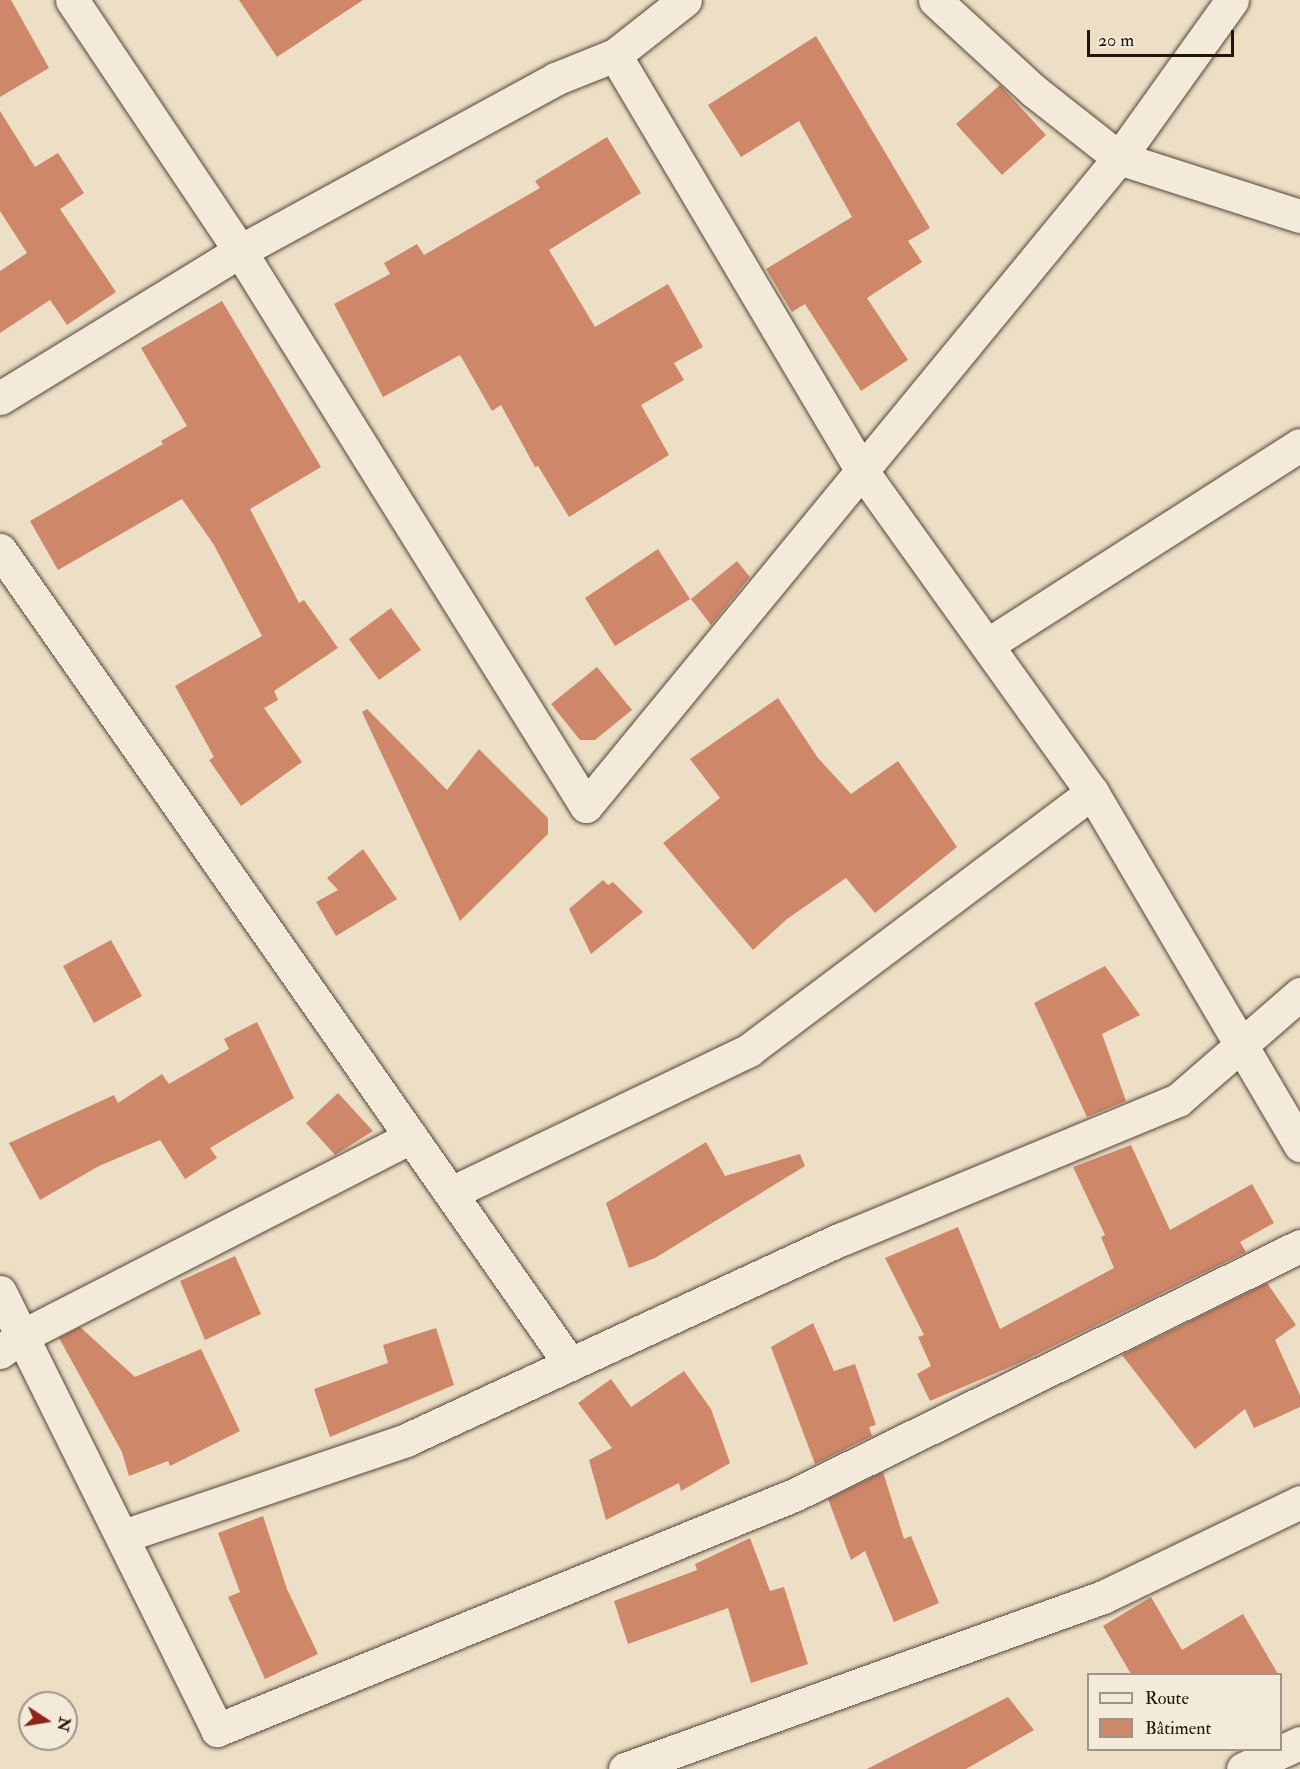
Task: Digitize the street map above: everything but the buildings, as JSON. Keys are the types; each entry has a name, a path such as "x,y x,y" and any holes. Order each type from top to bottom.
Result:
{"street":[{"path":"72,0 240,251 586,806 1119,158 1232,0"},
{"path":"0,398 240,251 555,79 615,55 685,0"},
{"path":"935,0 1034,92 1119,158 1300,216"},
{"path":"615,55 862,471 1092,792 1300,1145"},
{"path":"987,645 1300,445"},
{"path":"0,550 570,1364"},
{"path":"451,1193 749,1050 1092,792"},
{"path":"123,1536 406,1440 842,1239 1178,1100 1300,994"},
{"path":"11,1344 411,1137"},
{"path":"0,1292 11,1344 123,1536 217,1730 794,1495 1300,1246"},
{"path":"625,1769 1103,1597 1300,1502"},
{"path":"1243,1769 1300,1743"}]}
